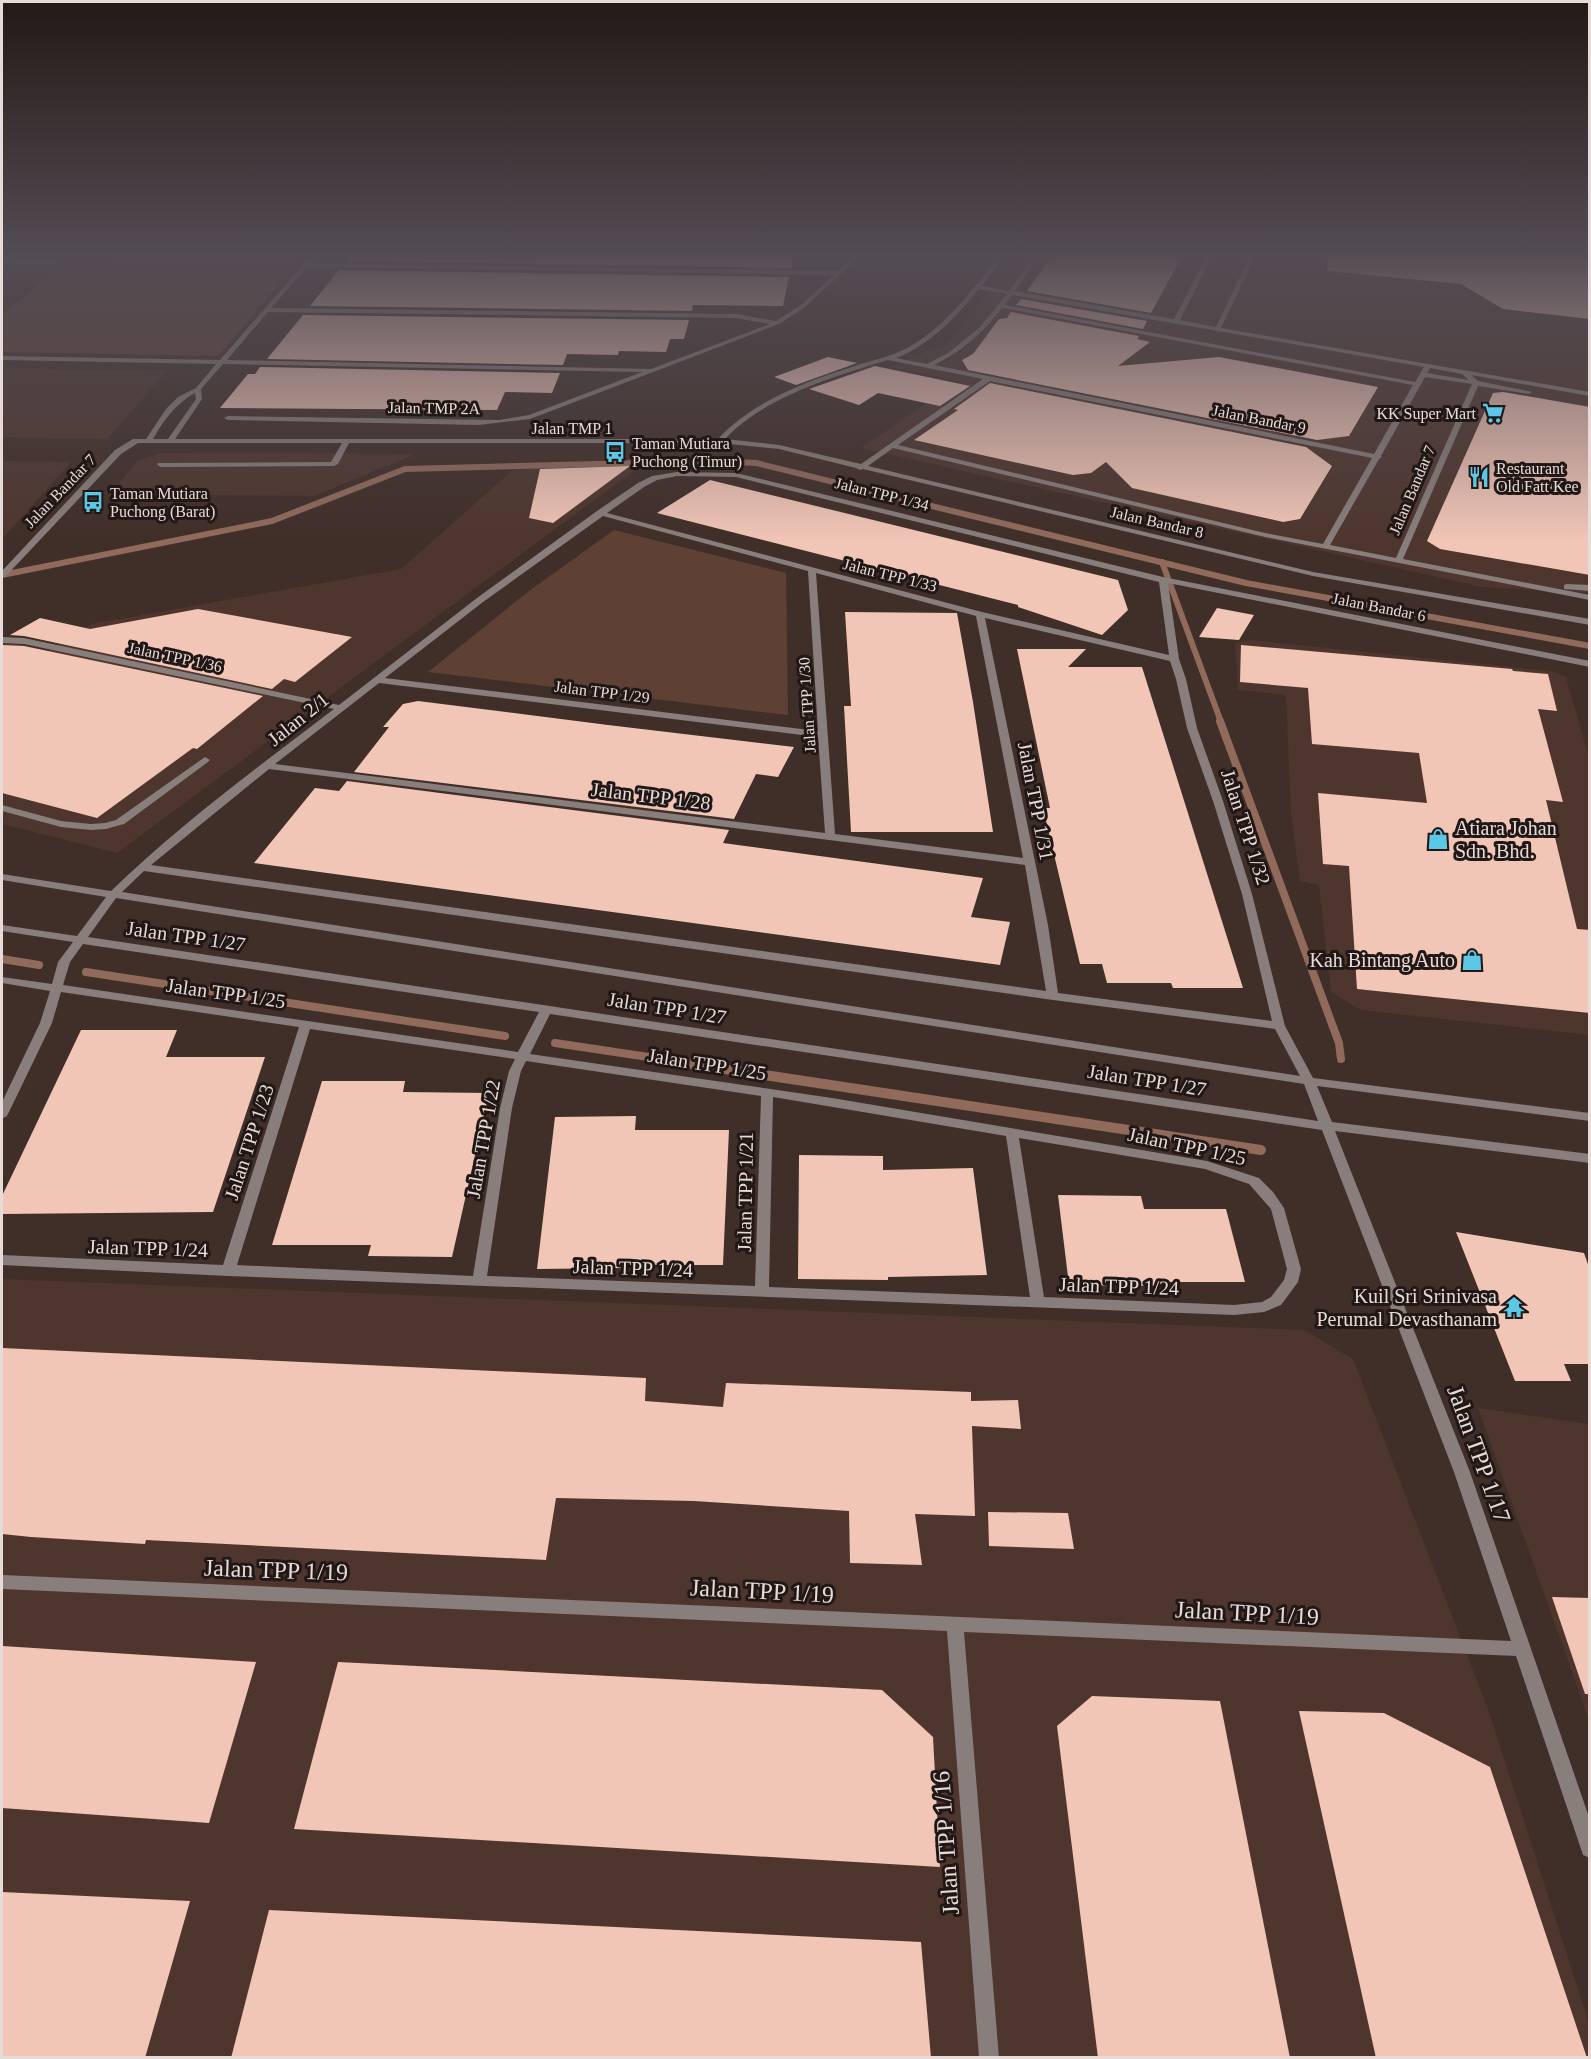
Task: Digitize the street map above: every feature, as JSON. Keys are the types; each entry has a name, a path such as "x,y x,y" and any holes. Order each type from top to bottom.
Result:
{"street":[{"path":"148,441 165,414 179,398 198,389 233,349"},
{"name":"Jalan TMP 2A","path":"228,418 499,422 530,417 710,349"},
{"path":"720,441 748,414 857,367 909,349"},
{"path":"928,366 956,349"},
{"path":"1230,349 1416,384"},
{"path":"1332,349 1590,394"},
{"path":"2,358 656,370"},
{"name":"Jalan Bandar 9","path":"888,358 1378,457"},
{"path":"1326,546 1428,365"},
{"path":"1463,371 1476,383"},
{"path":"1422,374 1590,401"},
{"path":"860,468 989,378"},
{"name":"Jalan Bandar 7","path":"1399,560 1476,383"},
{"path":"170,441 199,399 198,389"},
{"name":"Jalan Bandar 7","path":"2,574 118,452 136,441 148,441"},
{"name":"Jalan TMP 1","path":"148,441 720,441"},
{"name":"Jalan Bandar 8","path":"720,441 779,447 1313,574 1590,622"},
{"path":"161,465 334,464 346,442"},
{"name":"Jalan Bandar 8","path":"894,446 1203,521 1590,598"},
{"name":"Jalan TPP 1/34","path":"600,513 640,484 655,478 698,472 736,475 1163,580"},
{"name":"Jalan TPP 1/33","path":"600,513 980,614 1174,659"},
{"name":"Jalan 2/1","path":"57,989 64,962 79,940 114,895 142,867 480,600 600,513"},
{"name":"Jalan TPP 1/30","path":"812,571 830,837"},
{"name":"Jalan TPP 1/32","path":"1163,580 1174,659 1192,728 1247,894 1279,1026 1309,1081"},
{"name":"Jalan Bandar 6","path":"1163,580 1590,664"},
{"path":"1527,585 1590,588"},
{"name":"Jalan TPP 1/31","path":"980,614 1053,996"},
{"name":"Jalan TPP 1/36","path":"2,640 24,641 342,708"},
{"name":"Jalan TPP 1/29","path":"377,680 824,735"},
{"path":"2,808 75,827 106,827 120,822 204,760"},
{"name":"Jalan TPP 1/28","path":"268,766 1029,862"},
{"path":"142,867 1279,1026"},
{"name":"Jalan TPP 1/27","path":"2,877 1309,1081 1590,1117"},
{"name":"Jalan TPP 1/27","path":"2,928 1326,1126 1590,1159"},
{"name":"Jalan TPP 1/25","path":"2,980 766,1092 1207,1166 1254,1181 1277,1208 1294,1269 1291,1282 1283,1293 1276,1301 1264,1307"},
{"path":"2,1114 46,1023 57,989"},
{"name":"Jalan TPP 1/22","path":"479,1281 506,1108 515,1071 546,1009"},
{"name":"Jalan TPP 1/23","path":"228,1271 306,1024"},
{"name":"Jalan TPP 1/17","path":"1309,1081 1462,1472 1520,1649 1590,1849"},
{"name":"Jalan TPP 1/21","path":"762,1292 766,1092"},
{"path":"1012,1132 1038,1303"},
{"name":"Jalan TPP 1/24","path":"2,1260 1038,1303 1233,1310 1264,1307"},
{"name":"Jalan TPP 1/19","path":"2,1582 1520,1649"},
{"name":"Jalan TPP 1/16","path":"955,1624 989,2058"}],"shaded area":[{"path":"2,349 224,349 218,356 2,352"},
{"path":"933,349 1589,349 1589,593 1482,587 861,448 959,381 892,367"},
{"path":"2,368 167,371 107,439 2,437"},
{"path":"163,453 416,454 314,496 111,494 137,461"},
{"path":"2,461 71,462 2,539"},
{"path":"642,465 117,853 2,824 2,644 20,644 48,651 91,624 401,569 514,469"},
{"path":"614,530 786,573 788,715 428,672 529,591"},
{"path":"1250,640 1550,671 1566,677 1589,758 1589,1035 1361,1010 1331,992 1319,885 1300,881 1291,814 1286,695 1238,690 1235,643"},
{"path":"2,1279 1304,1330 1353,1359 1488,1709 1590,2026 1589,2058 2,2058"},
{"path":"1478,1408 1589,1424 1589,1720"}],"building":[{"path":"275,349 667,349 666,352 619,351 618,355 567,354 563,365 267,359"},
{"path":"977,349 1141,349 1118,366 1219,357 1378,387 1349,436 1317,440 968,370 962,360"},
{"path":"828,357 857,363 796,385 774,377"},
{"path":"875,366 970,386 940,406 878,393 859,405 809,389"},
{"path":"260,367 560,373 552,393 505,392 497,410 220,408 248,374 255,374"},
{"path":"990,383 1306,447 1332,466 1300,519 1283,522 1132,488 1106,462 1091,473 1073,475 914,440 958,410 954,409"},
{"path":"1503,392 1590,407 1590,575 1440,549 1427,541 1493,393"},
{"path":"630,466 553,523 529,518 540,469"},
{"path":"710,480 1118,580 1128,610 1102,635 1018,607 1018,605 657,513"},
{"path":"1217,608 1254,615 1239,640 1199,637"},
{"path":"198,609 352,637 295,682 284,679 272,689 24,636 10,635 40,618 90,629"},
{"path":"845,612 957,613 993,832 851,832 844,706 851,706"},
{"path":"2,645 24,646 263,696 197,749 193,748 97,818 2,793"},
{"path":"1241,645 1548,674 1557,711 1538,709 1563,802 1546,800 1577,929 1590,930 1590,1013 1357,989 1349,866 1323,864 1318,793 1427,803 1419,753 1312,744 1308,688 1240,682"},
{"path":"1017,649 1086,649 1068,667 1142,667 1243,988 1173,988 1171,983 1107,983 1102,964 1080,964 1043,808 1050,808"},
{"path":"418,701 794,747 778,777 756,774 734,819 354,772 389,727 383,727 403,704"},
{"path":"347,781 729,830 723,843 983,878 971,917 1010,922 1000,965 254,863 315,788 339,791"},
{"path":"81,1030 177,1030 166,1057 265,1057 213,1212 2,1214 2,1196"},
{"path":"322,1081 405,1081 403,1092 489,1093 452,1257 368,1256 371,1245 272,1245"},
{"path":"636,1116 635,1130 729,1130 723,1265 625,1265 625,1268 537,1269 555,1117"},
{"path":"799,1155 883,1156 883,1170 973,1168 987,1275 888,1277 888,1280 798,1279"},
{"path":"1058,1195 1141,1196 1144,1209 1226,1209 1245,1282 1156,1282 1157,1286 1069,1285"},
{"path":"1456,1232 1584,1253 1590,1270 1590,1364 1564,1364 1571,1381 1515,1381"},
{"path":"2,1348 646,1378 645,1401 723,1407 726,1383 971,1392 971,1401 1018,1400 1021,1429 972,1426 975,1516 915,1514 922,1565 850,1563 849,1511 694,1501 556,1498 546,1560 146,1540 145,1544 31,1537 2,1534"},
{"path":"988,1512 1068,1513 1074,1549 989,1546"},
{"path":"1552,1597 1590,1598 1590,1694 1585,1694"},
{"path":"2,1646 256,1662 209,1823 2,1808"},
{"path":"338,1662 882,1690 933,1737 940,1867 294,1829"},
{"path":"1092,1696 1220,1701 1290,2058 1098,2058 1057,1726"},
{"path":"1299,1711 1384,1713 1490,1767 1587,2058 1376,2058"},
{"path":"2,1892 190,1901 145,2058 2,2058"},
{"path":"269,1910 921,1942 931,2058 231,2058"}],"waterway":[{"path":"2,575 272,521 405,469 714,461 756,463 1162,562"},
{"path":"1162,562 1246,583 1590,646"},
{"path":"1162,562 1221,722"},
{"path":"1220,721 1339,1043 1341,1059"},
{"path":"2,959 39,965"},
{"path":"86,972 505,1036"},
{"path":"555,1043 675,1061"},
{"path":"665,1060 1261,1150"}],"place":[{"name":"KK Super Mart","path":"1493,413"},
{"name":"Taman Mutiara Puchong (Timur)","path":"615,452"},
{"name":"Restaurant Old Fatt Kee","path":"1479,477"},
{"name":"Taman Mutiara Puchong (Barat)","path":"93,502"},
{"name":"Atiara Johan Sdn. Bhd.","path":"1438,839"},
{"name":"Kah Bintang Auto","path":"1472,960"},
{"name":"Kuil Sri Srinivasa Perumal Devasthanam","path":"1514,1307"}]}
